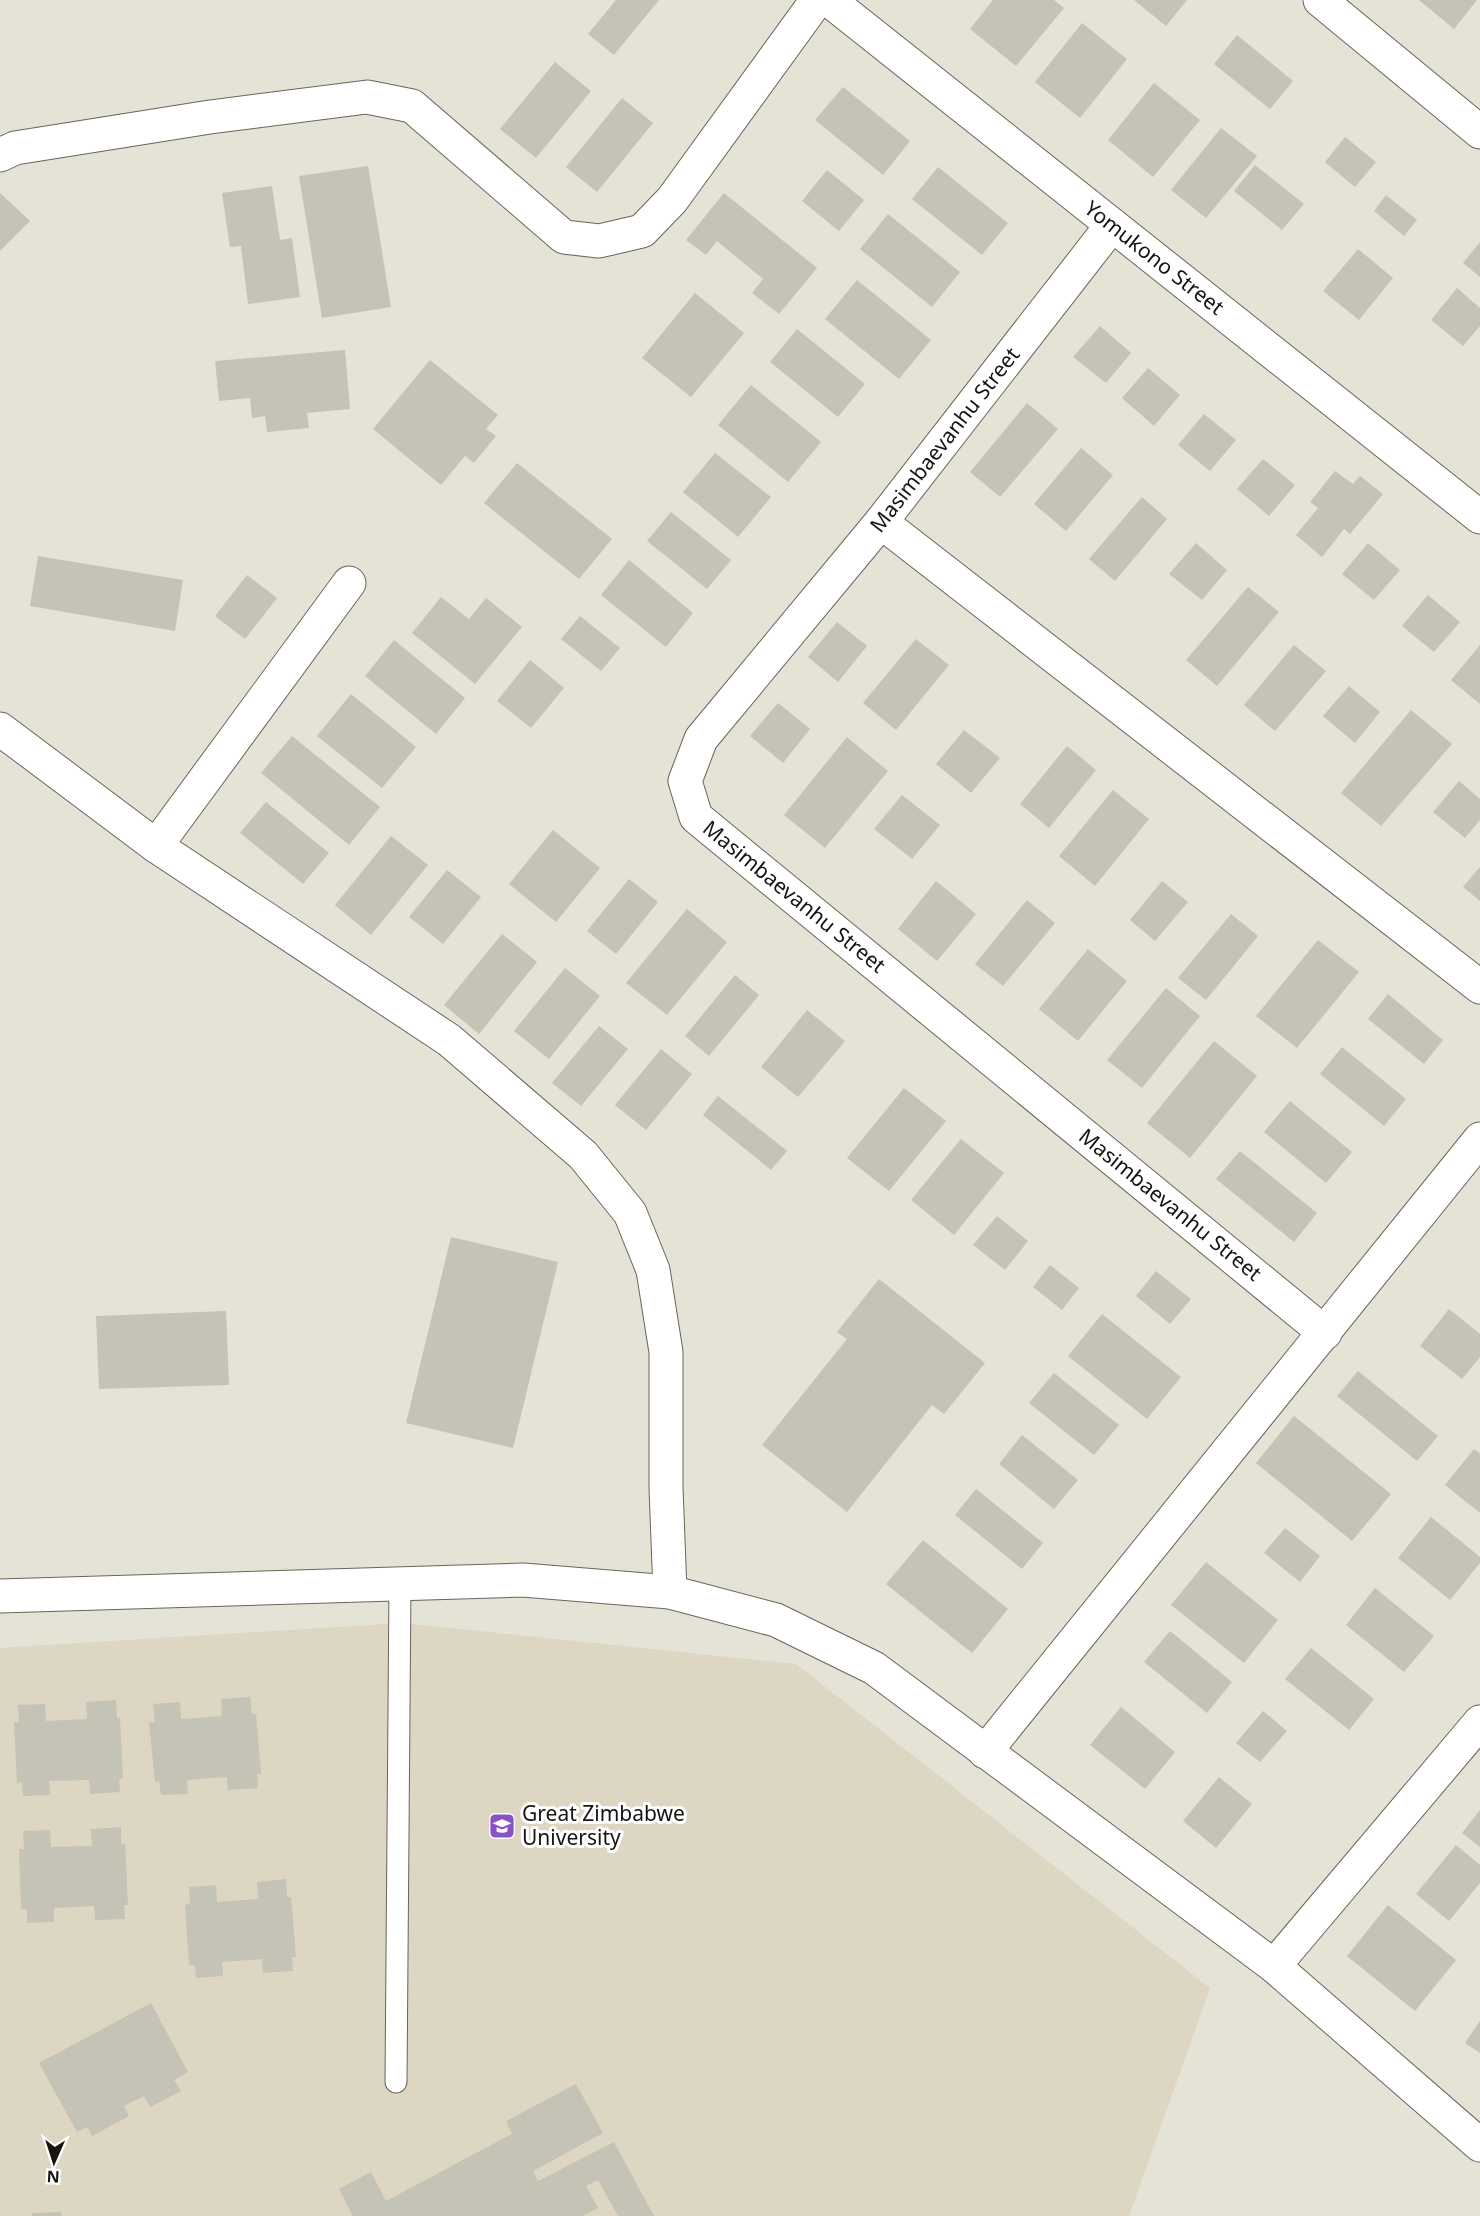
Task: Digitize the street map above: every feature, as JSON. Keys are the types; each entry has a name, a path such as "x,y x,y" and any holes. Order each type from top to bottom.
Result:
{"street":[{"path":"0,155 15,148 210,117 367,98 412,106 564,237 599,241 642,231 672,200 817,0"},
{"name":"Yomukono Street","path":"828,0 1480,517"},
{"path":"1320,0 1480,132"},
{"name":"Masimbaevanhu Street","path":"1112,225 881,522 702,739 686,781 696,816 1325,1333"},
{"path":"881,522 1480,987"},
{"path":"156,846 349,583"},
{"path":"0,729 156,846 450,1040 583,1155 630,1213 653,1270 666,1352 666,1488 670,1592"},
{"path":"985,1752 1480,1138"},
{"path":"0,1596 523,1580 670,1592 776,1620 874,1668 1274,1966 1480,2145"},
{"path":"1274,1966 1480,1722"}],"lane":[{"path":"396,2082 400,1584"}],"shaded area":[{"name":"Great Zimbabwe University","path":"401,1623 796,1664 1210,1988 1129,2216 0,2216 0,1648"}],"building":[{"path":"616,0 659,0 614,55 588,34"},
{"path":"993,0 1054,0 1064,8 1016,66 970,29"},
{"path":"1134,0 1187,0 1166,26"},
{"path":"1419,0 1477,0 1454,29"},
{"path":"1082,23 1127,59 1080,118 1035,82"},
{"path":"1237,35 1293,81 1270,109 1214,64"},
{"path":"555,62 591,91 536,158 500,129"},
{"path":"1154,83 1200,120 1153,177 1108,140"},
{"path":"843,87 910,141 883,175 815,120"},
{"path":"622,98 653,123 597,192 566,167"},
{"path":"1221,128 1257,156 1206,218 1171,190"},
{"path":"1345,137 1376,162 1355,187 1325,162"},
{"path":"1255,165 1304,204 1282,230 1234,191"},
{"path":"368,166 391,307 322,318 299,176"},
{"path":"938,167 1008,223 982,255 912,199"},
{"path":"827,170 864,200 839,231 802,201"},
{"path":"272,186 280,240 292,238 300,297 248,304 241,246 230,247 222,193"},
{"path":"0,193 30,221 0,251"},
{"path":"724,193 817,268 779,314 752,293 763,279 717,241 706,255 686,240"},
{"path":"1386,195 1417,220 1404,236 1374,211"},
{"path":"888,214 960,272 932,307 860,249"},
{"path":"1480,242 1480,277 1463,263"},
{"path":"1358,249 1393,278 1359,320 1323,291"},
{"path":"857,280 931,340 899,379 825,319"},
{"path":"1457,288 1480,308 1480,326 1463,346 1431,320"},
{"path":"695,293 744,333 691,397 642,358"},
{"path":"1100,326 1131,353 1106,383 1073,357"},
{"path":"797,329 865,384 838,417 770,362"},
{"path":"345,350 350,409 307,413 309,428 267,432 265,416 252,418 250,398 219,401 215,361"},
{"path":"430,360 498,415 486,429 496,436 474,463 465,456 441,485 373,429"},
{"path":"1148,368 1180,395 1154,426 1122,398"},
{"path":"751,385 821,442 788,482 718,425"},
{"path":"1027,403 1058,429 1000,497 970,472"},
{"path":"1204,414 1236,440 1210,471 1178,445"},
{"path":"1081,448 1113,475 1066,531 1034,504"},
{"path":"715,453 771,497 738,537 683,492"},
{"path":"1263,459 1295,485 1269,516 1237,489"},
{"path":"517,463 612,539 579,579 484,503"},
{"path":"1335,471 1353,484 1360,476 1383,494 1350,534 1344,529 1322,557 1296,535 1318,508 1310,502"},
{"path":"1142,497 1167,519 1115,581 1089,559"},
{"path":"671,512 731,560 707,589 647,541"},
{"path":"1196,543 1227,570 1202,600 1169,574"},
{"path":"1368,543 1400,570 1374,600 1342,574"},
{"path":"38,556 183,580 175,631 30,606"},
{"path":"629,560 693,613 666,647 601,595"},
{"path":"247,575 277,598 245,639 215,616"},
{"path":"1248,587 1279,612 1217,686 1186,660"},
{"path":"1428,595 1460,622 1434,652 1402,626"},
{"path":"441,597 469,619 486,598 522,627 475,684 412,633"},
{"path":"580,616 620,648 601,671 561,639"},
{"path":"837,622 867,646 838,682 808,657"},
{"path":"916,639 949,665 896,730 863,703"},
{"path":"394,640 465,698 436,734 365,676"},
{"path":"1294,645 1326,671 1275,731 1244,705"},
{"path":"1480,645 1480,704 1451,680"},
{"path":"530,660 564,688 531,728 497,701"},
{"path":"1349,686 1380,712 1355,743 1323,716"},
{"path":"351,694 416,747 382,788 317,736"},
{"path":"778,703 810,729 783,763 750,736"},
{"path":"1411,710 1452,744 1381,826 1341,793"},
{"path":"964,730 1000,758 971,793 936,764"},
{"path":"292,736 380,807 349,845 261,773"},
{"path":"847,737 888,771 825,848 784,815"},
{"path":"1067,746 1096,770 1049,828 1020,804"},
{"path":"1459,781 1480,799 1480,820 1465,838 1433,812"},
{"path":"1113,790 1149,819 1095,886 1059,856"},
{"path":"902,795 940,825 912,859 874,829"},
{"path":"266,802 329,853 303,884 240,833"},
{"path":"553,830 600,868 556,922 509,884"},
{"path":"391,836 428,865 371,935 335,905"},
{"path":"1480,867 1480,901 1463,887"},
{"path":"447,870 481,897 443,944 409,917"},
{"path":"629,879 658,902 616,954 587,931"},
{"path":"936,881 976,914 937,961 898,929"},
{"path":"1162,881 1188,902 1155,941 1130,920"},
{"path":"1027,900 1055,923 1003,986 975,964"},
{"path":"687,909 727,942 667,1015 626,983"},
{"path":"1231,914 1258,936 1206,1000 1178,978"},
{"path":"502,934 537,962 479,1034 444,1005"},
{"path":"1318,940 1359,972 1297,1048 1256,1016"},
{"path":"1088,949 1127,981 1078,1041 1039,1009"},
{"path":"565,968 600,996 549,1059 514,1031"},
{"path":"735,975 759,995 709,1056 685,1036"},
{"path":"1166,988 1200,1016 1142,1088 1107,1060"},
{"path":"1388,994 1443,1040 1424,1064 1368,1019"},
{"path":"807,1010 845,1041 798,1097 761,1067"},
{"path":"599,1026 628,1049 581,1106 552,1083"},
{"path":"1214,1041 1257,1076 1190,1158 1147,1123"},
{"path":"1342,1047 1406,1099 1384,1126 1320,1074"},
{"path":"661,1049 692,1074 646,1130 615,1105"},
{"path":"904,1088 946,1121 889,1191 847,1158"},
{"path":"718,1096 787,1151 771,1170 703,1115"},
{"path":"1290,1101 1352,1152 1326,1183 1264,1132"},
{"path":"961,1139 1004,1173 954,1235 911,1200"},
{"path":"1240,1151 1317,1213 1294,1242 1216,1179"},
{"path":"997,1216 1028,1241 1005,1270 973,1245"},
{"path":"451,1237 558,1262 513,1448 406,1423"},
{"path":"1050,1265 1079,1288 1062,1310 1033,1287"},
{"path":"1156,1271 1191,1299 1170,1324 1136,1296"},
{"path":"879,1279 985,1363 944,1414 932,1405 847,1512 762,1445 847,1339 837,1332"},
{"path":"1449,1309 1480,1334 1480,1357 1462,1379 1420,1346"},
{"path":"226,1311 229,1385 99,1389 96,1316"},
{"path":"1102,1314 1181,1377 1147,1419 1068,1356"},
{"path":"1358,1371 1438,1436 1417,1461 1337,1396"},
{"path":"1054,1373 1119,1425 1094,1455 1029,1403"},
{"path":"1294,1416 1391,1494 1352,1541 1256,1463"},
{"path":"1022,1435 1078,1480 1054,1509 999,1464"},
{"path":"1474,1449 1480,1453 1480,1513 1445,1485"},
{"path":"976,1489 1043,1543 1022,1569 955,1515"},
{"path":"1431,1517 1480,1557 1480,1563 1450,1600 1398,1558"},
{"path":"1285,1528 1320,1556 1300,1582 1264,1553"},
{"path":"923,1540 1008,1609 972,1653 886,1584"},
{"path":"1206,1562 1278,1620 1244,1663 1171,1605"},
{"path":"1375,1588 1434,1636 1404,1672 1346,1625"},
{"path":"1170,1631 1232,1682 1207,1713 1144,1662"},
{"path":"1311,1648 1374,1699 1349,1730 1285,1679"},
{"path":"250,1697 252,1714 256,1714 261,1774 257,1774 258,1788 228,1790 227,1777 187,1780 188,1794 161,1795 159,1781 155,1782 149,1722 155,1722 153,1704 180,1702 181,1719 222,1716 221,1699"},
{"path":"116,1700 117,1718 120,1718 123,1778 119,1779 120,1792 90,1794 89,1780 49,1781 50,1795 23,1796 22,1782 17,1783 14,1722 19,1722 18,1705 45,1704 46,1721 87,1719 86,1702"},
{"path":"1121,1707 1175,1752 1145,1789 1090,1745"},
{"path":"1263,1711 1287,1731 1260,1762 1236,1743"},
{"path":"1219,1777 1252,1804 1216,1848 1183,1821"},
{"path":"1480,1810 1480,1847 1462,1833"},
{"path":"121,1827 121,1844 125,1844 128,1905 124,1905 125,1919 95,1920 94,1906 54,1908 54,1922 27,1923 27,1909 21,1909 19,1849 24,1849 23,1831 50,1830 51,1847 92,1846 91,1829"},
{"path":"1456,1845 1480,1865 1480,1883 1449,1921 1416,1894"},
{"path":"286,1879 287,1897 291,1897 296,1957 292,1957 293,1971 263,1973 262,1959 222,1962 223,1976 196,1978 195,1965 189,1965 185,1905 190,1904 189,1887 216,1885 217,1902 258,1899 257,1882"},
{"path":"1388,1905 1456,1960 1415,2011 1347,1956"},
{"path":"151,2003 188,2072 174,2080 181,2091 150,2107 144,2096 124,2106 129,2116 92,2136 87,2127 77,2132 39,2063"},
{"path":"1480,2021 1480,2053 1465,2043"},
{"path":"576,2084 603,2133 533,2171 538,2181 614,2142 654,2216 618,2216 598,2180 586,2186 598,2208 583,2216 353,2216 339,2189 371,2172 386,2201 512,2134 506,2121"},
{"path":"61,2212 62,2216 32,2216 32,2213"}],"place":[{"name":"Great Zimbabwe University","path":"502,1826"}]}
